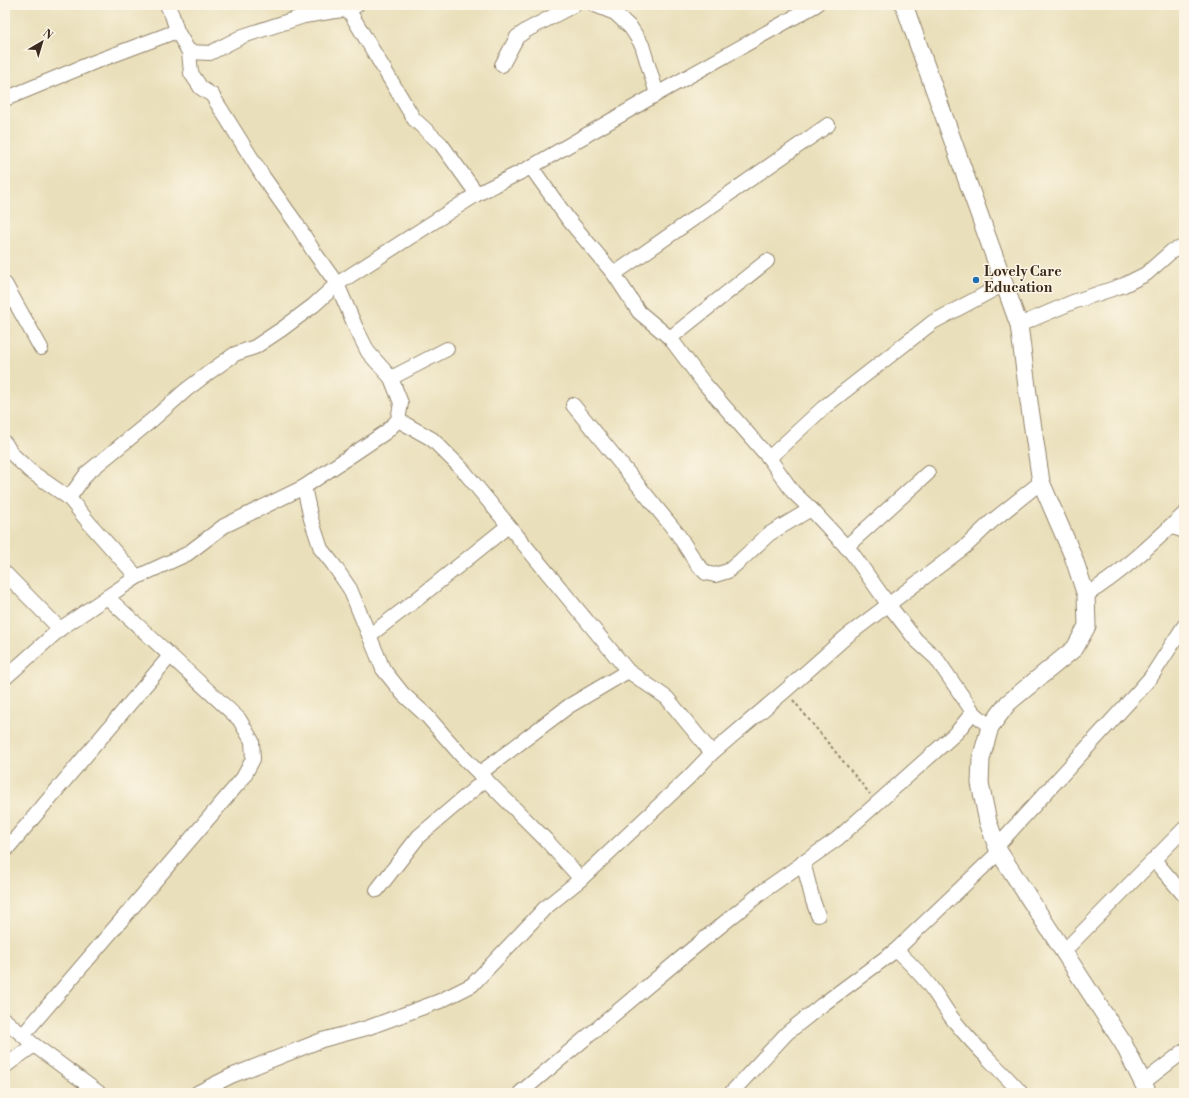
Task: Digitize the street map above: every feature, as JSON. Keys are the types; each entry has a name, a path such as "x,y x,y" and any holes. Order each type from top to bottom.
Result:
{"street":[{"path":"5,678 60,630 137,577 187,554 224,526 304,486 386,432 398,420 401,403 391,378 368,352 337,284 264,178 212,95 201,88 191,73 189,52 167,5"},
{"path":"502,65 518,37 527,30 574,5"},
{"path":"595,5 615,13 630,28 642,45 657,94"},
{"path":"69,498 87,473 186,390 236,354 255,347 282,329 314,305 337,284 477,194 531,167 816,5"},
{"path":"904,5 1019,325 1041,482 1073,556 1086,595 1087,626 1075,648 1008,703 990,727 981,759 980,783 988,822 998,849 1123,1043 1146,1087 1184,1051"},
{"path":"189,52 210,53 243,36 304,16 352,7 414,119 441,144 477,194"},
{"path":"5,99 92,63 178,31"},
{"path":"614,274 828,125"},
{"path":"531,167 568,219 614,274 639,312 670,338 704,382 769,458 793,492 852,553 888,604 916,640 936,658 973,712 990,727"},
{"path":"1019,325 1096,293 1124,285 1146,274 1172,252 1184,247"},
{"path":"670,338 767,261"},
{"path":"5,284 41,348"},
{"path":"769,458 823,408 933,322 1004,284"},
{"path":"391,378 446,349"},
{"path":"573,405 677,533 697,564 706,572 716,575 728,571 769,534 811,509"},
{"path":"398,420 432,440 463,470 628,671 667,698 712,753"},
{"path":"5,443 12,454 30,471 69,498 137,577"},
{"path":"846,547 928,473"},
{"path":"197,1093 231,1076 322,1040 368,1028 440,1001 472,985 545,908 582,879 689,777 712,753 847,636 967,545 991,522 1041,482"},
{"path":"304,486 311,519 321,549 350,589 370,635 382,669 403,694 427,716 462,755 547,841 582,879"},
{"path":"1086,595 1103,585 1135,559 1184,514"},
{"path":"370,635 508,526"},
{"path":"1170,526 1184,531"},
{"path":"5,573 60,630"},
{"path":"23,1035 243,778 253,759 252,741 239,719 107,597"},
{"path":"731,1093 761,1059 787,1033 896,950 998,849 1151,677 1184,626"},
{"path":"6,849 170,656"},
{"path":"377,890 419,836 483,776 569,706 628,671"},
{"path":"520,1093 766,889 837,839 957,732 973,712"},
{"path":"1064,951 1184,829"},
{"path":"1154,860 1184,895"},
{"path":"803,862 818,915"},
{"path":"896,950 919,972 954,1022 1021,1093"},
{"path":"5,1020 34,1045 99,1093"},
{"path":"5,1066 34,1045"}],"path":[{"path":"785,691 877,803"}],"place":[{"name":"Lovely Care Education","path":"976,280"}]}
